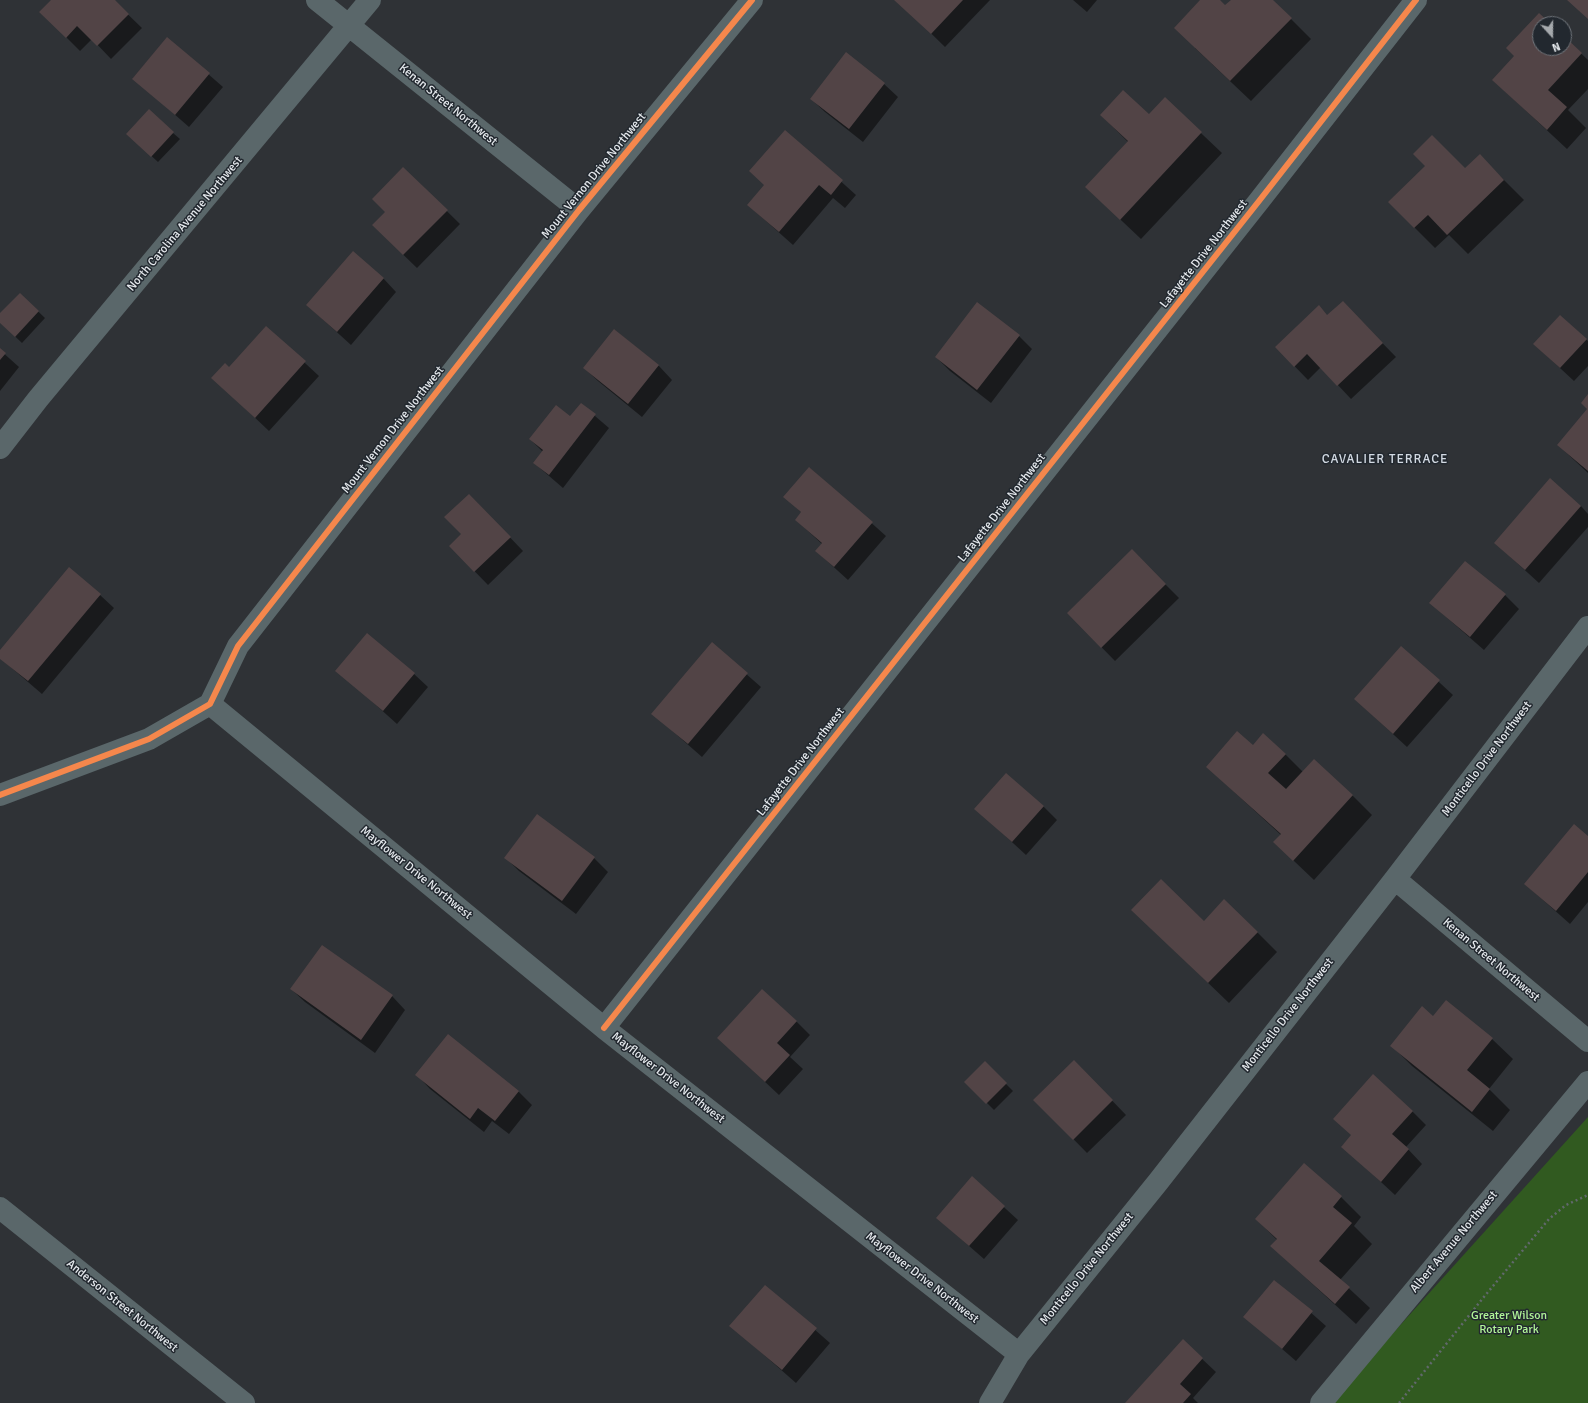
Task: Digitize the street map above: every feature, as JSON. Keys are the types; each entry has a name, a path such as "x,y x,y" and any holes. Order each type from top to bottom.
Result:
{"street":[{"name":"Kenan Street Northwest","path":"317,0 579,210"},
{"name":"North Carolina Avenue Northwest","path":"0,448 38,399 350,26 370,0"},
{"name":"Mount Vernon Drive Northwest","path":"210,704 238,646 579,210 752,0"},
{"name":"Lafayette Drive Northwest","path":"604,1028 1250,214 1416,0"},
{"name":"Monticello Drive Northwest","path":"990,1403 1019,1354 1158,1182 1395,879 1588,627"},
{"name":"Mayflower Drive Northwest","path":"210,704 604,1028 1019,1354"},
{"path":"0,795 149,739 210,704"},
{"name":"Kenan Street Northwest","path":"1395,879 1588,1041"},
{"name":"Albert Avenue Northwest","path":"1321,1403 1588,1082"},
{"name":"Anderson Street Northwest","path":"0,1208 244,1403"}],"path":[{"path":"1399,1403 1449,1339 1549,1219 1566,1205 1588,1195"}],"green space":[{"name":"Greater Wilson Rotary Park","path":"1588,1117 1588,1403 1330,1403"}],"building":[{"path":"51,0 115,0 129,14 97,46 77,26 66,38 39,12"},
{"path":"894,0 963,0 931,34"},
{"path":"1200,0 1220,0 1225,5 1231,0 1273,0 1292,18 1230,81 1174,28"},
{"path":"1567,0 1588,0 1588,19"},
{"path":"1532,20 1532,56 1572,56 1572,44 1582,53 1548,90 1567,107 1547,130 1492,80 1514,56 1506,48"},
{"path":"167,37 210,73 175,115 132,79"},
{"path":"846,52 885,83 849,129 810,99"},
{"path":"1123,90 1149,114 1165,97 1202,132 1120,220 1085,187 1128,141 1100,115"},
{"path":"149,109 174,132 151,157 126,134"},
{"path":"785,130 843,180 831,195 819,185 779,232 747,205 764,185 749,171"},
{"path":"1432,135 1465,168 1480,154 1504,180 1447,235 1428,215 1414,228 1388,202 1425,166 1413,154"},
{"path":"403,167 448,210 403,255 372,225 385,212 372,199"},
{"path":"353,251 384,278 337,332 306,305"},
{"path":"20,293 39,311 15,337 0,323 0,313"},
{"path":"1343,301 1383,343 1337,386 1307,354 1294,367 1275,347 1319,305 1327,315"},
{"path":"977,302 1020,335 977,390 935,357"},
{"path":"1560,315 1587,339 1560,368 1533,344"},
{"path":"266,326 306,361 255,418 211,378 225,363 229,367"},
{"path":"614,329 659,365 628,404 583,368"},
{"path":"0,348 6,353 0,360"},
{"path":"1588,394 1588,471 1557,445 1587,409 1581,403"},
{"path":"581,403 596,414 549,475 533,463 543,450 529,439 556,405 570,416"},
{"path":"809,467 873,522 834,567 815,551 822,543 795,520 801,512 783,497"},
{"path":"1550,478 1581,506 1525,570 1494,543"},
{"path":"469,494 511,537 474,572 449,546 461,534 444,517"},
{"path":"1132,549 1166,584 1101,648 1067,613"},
{"path":"1465,561 1506,594 1470,637 1429,603"},
{"path":"69,567 101,594 28,681 0,659 0,650"},
{"path":"367,633 415,673 383,711 335,671"},
{"path":"712,642 748,673 688,744 651,714"},
{"path":"1401,646 1440,680 1393,734 1354,699"},
{"path":"1237,731 1253,745 1263,733 1286,754 1268,773 1286,789 1314,759 1353,795 1293,861 1273,842 1281,834 1206,767"},
{"path":"1006,773 1044,806 1012,842 974,809"},
{"path":"537,814 595,857 562,901 504,858"},
{"path":"1574,824 1588,836 1588,872 1556,911 1524,884"},
{"path":"1161,879 1204,921 1224,899 1258,932 1208,983 1131,910"},
{"path":"322,945 393,995 361,1040 290,989"},
{"path":"762,989 797,1021 777,1043 790,1055 765,1082 717,1038"},
{"path":"1446,1000 1493,1038 1467,1070 1490,1089 1472,1112 1390,1046 1422,1006 1433,1016"},
{"path":"448,1034 519,1091 495,1121 478,1108 470,1119 415,1075"},
{"path":"1074,1060 1113,1100 1073,1140 1033,1100"},
{"path":"985,1061 1007,1083 986,1104 964,1082"},
{"path":"1373,1074 1413,1111 1392,1134 1409,1149 1381,1182 1341,1147 1351,1135 1333,1119"},
{"path":"1304,1163 1342,1196 1333,1207 1352,1223 1319,1261 1350,1287 1335,1304 1270,1246 1277,1239 1255,1219"},
{"path":"972,1176 1005,1206 969,1246 936,1218"},
{"path":"1274,1280 1313,1311 1282,1349 1243,1317"},
{"path":"765,1285 817,1328 782,1370 729,1326"},
{"path":"1183,1339 1203,1358 1180,1384 1191,1394 1183,1403 1125,1403"}],"cycle path":[{"path":"0,795 149,739 210,704 238,646 579,210 752,0"},
{"path":"604,1028 1259,201 1416,0"}],"district":[{"name":"CAVALIER TERRACE","path":"1385,460"}]}
